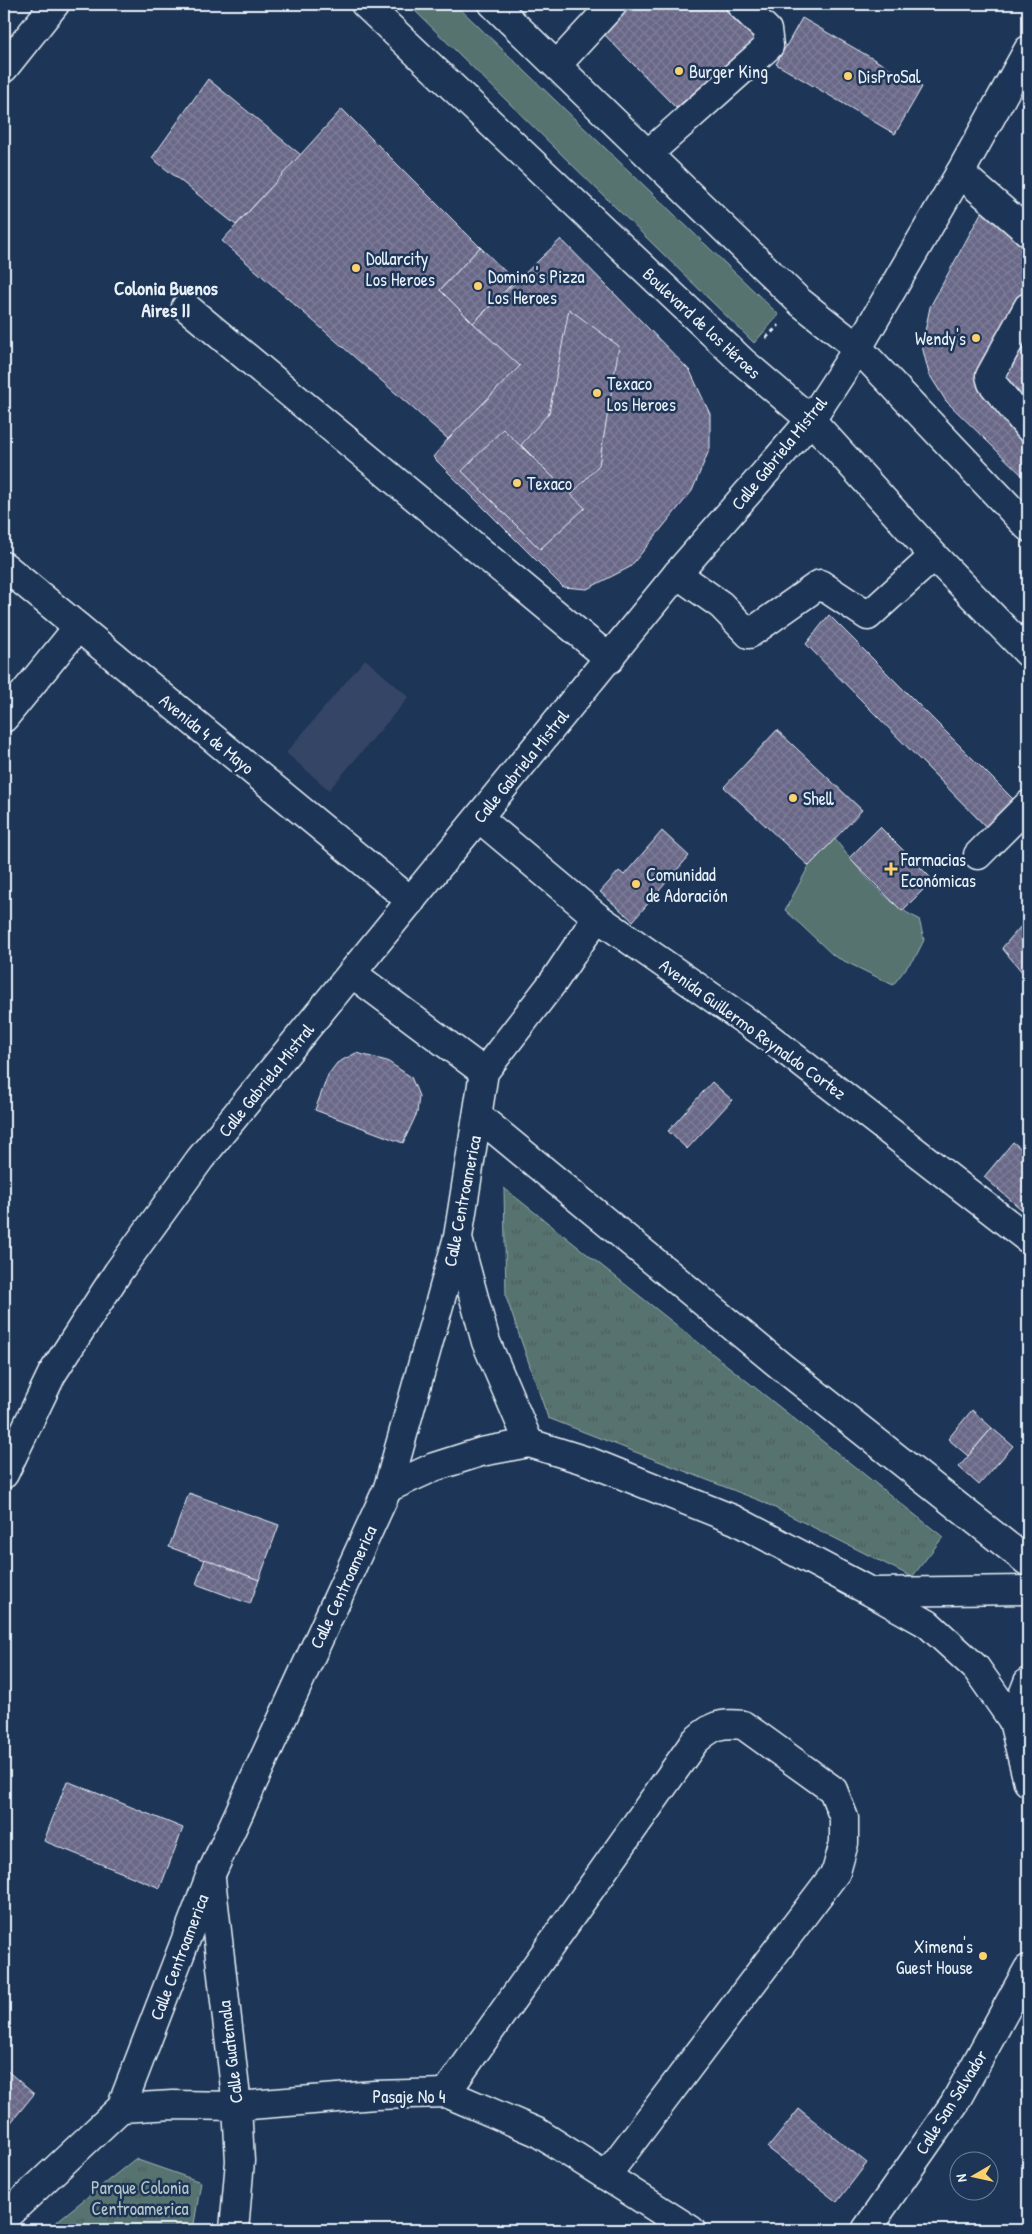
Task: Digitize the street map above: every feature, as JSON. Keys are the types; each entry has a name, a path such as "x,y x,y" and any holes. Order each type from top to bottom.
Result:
{"street":[{"path":"4,68 56,4"},
{"name":"Boulevard de los Héroes","path":"365,4 743,362 810,420 934,556 1028,653"},
{"path":"493,4 649,153 800,302 858,348 1028,527"},
{"path":"556,65 613,4"},
{"path":"649,153 769,46 767,30 740,4"},
{"name":"Calle Gabriela Mistral","path":"4,1474 52,1374 118,1272 200,1159 610,659 677,574 810,420 858,348 960,173 1028,50"},
{"path":"960,173 1028,232"},
{"path":"186,307 610,659"},
{"path":"1028,307 990,376 992,384 1028,427"},
{"path":"677,574 720,605 750,634 820,584 868,616 934,556"},
{"name":"Avenida 4 de Mayo","path":"4,566 411,901"},
{"path":"4,718 78,627"},
{"path":"978,855 1028,805"},
{"name":"Avenida Guillermo Reynaldo Cortez","path":"479,818 597,917 763,1033 1028,1239"},
{"name":"Calle Centroamerica","path":"4,2218 121,2108 211,1874 388,1488 458,1237 484,1072 554,981 597,917"},
{"path":"353,974 484,1072"},
{"path":"478,1116 790,1373 1028,1562"},
{"path":"458,1237 486,1342 529,1443"},
{"path":"388,1488 434,1467 462,1458 529,1443 590,1462 735,1520 928,1624 976,1668 1013,1721 1028,1782"},
{"path":"871,1592 1028,1590"},
{"path":"1013,1721 1028,1682"},
{"path":"446,2093 695,1742 709,1729 725,1723 743,1725 833,1790 844,1818 844,1843 836,1872 606,2176"},
{"name":"Calle Guatemala","path":"211,1874 237,2106 240,2161 234,2230"},
{"name":"Calle San Salvador","path":"866,2230 954,2104 1028,1969"},
{"name":"Pasaje No 4","path":"121,2108 173,2105 237,2106 375,2095 446,2093 537,2132 691,2230"}],"path":[{"path":"743,362 800,302"}],"shaded area":[{"path":"365,659 409,697 329,790 286,753"}],"green space":[{"path":"408,4 455,4 779,315 754,343"},
{"path":"835,839 862,873 884,895 895,905 919,919 924,940 917,954 893,985 834,956 785,910 809,866"},
{"path":"504,1188 943,1537 912,1577 761,1501 548,1418 506,1297"},
{"name":"Parque Colonia Centroamerica","path":"135,2159 201,2182 193,2230 46,2230"}],"building":[{"name":"Burger King","path":"619,4 732,4 762,33 676,108 597,27"},
{"name":"DisProSal","path":"802,18 922,87 895,134 776,64"},
{"path":"208,79 301,155 236,225 152,158"},
{"name":"Dollarcity Los Heroes","path":"342,109 480,247 440,290 520,366 448,439 222,241"},
{"name":"Wendy's","path":"987,202 1028,226 1028,481 946,401 929,374 922,346 930,307"},
{"name":"Texaco Los Heroes","path":"561,239 690,371 710,414 710,448 692,491 630,567 587,589 563,587 433,457 448,439 520,366 473,323"},
{"name":"Domino's Pizza Los Heroes","path":"480,247 515,281 473,323 440,290"},
{"path":"569,309 619,346 599,465 571,495 521,445 549,413"},
{"name":"Texaco","path":"503,429 585,508 540,549 462,471"},
{"path":"829,615 1017,803 991,832 806,644"},
{"name":"Shell","path":"777,730 862,810 809,866 724,787"},
{"name":"Farmacias Económicas","path":"880,827 933,880 902,911 849,858"},
{"name":"Comunidad de Adoración","path":"662,831 689,856 633,921 600,892 619,871 624,875"},
{"path":"1028,918 1028,979 1002,948"},
{"path":"356,1053 387,1061 411,1077 419,1096 417,1113 403,1143 315,1110 328,1075 337,1063"},
{"path":"712,1082 732,1100 687,1149 668,1131"},
{"path":"1013,1142 1028,1154 1028,1200 1021,1209 984,1177"},
{"path":"972,1410 992,1428 968,1456 948,1439"},
{"path":"992,1428 1013,1446 979,1485 959,1467"},
{"path":"189,1493 279,1525 259,1580 169,1547"},
{"path":"205,1559 259,1580 250,1604 196,1584"},
{"path":"67,1781 183,1828 160,1888 44,1841"},
{"path":"4,2068 34,2094 4,2131"},
{"path":"1028,2081 1028,2096 1021,2092"},
{"path":"799,2109 867,2163 837,2202 768,2148"}],"place":[{"name":"Burger King","path":"679,71"},
{"name":"DisProSal","path":"848,76"},
{"name":"Dollarcity Los Heroes","path":"356,268"},
{"name":"Domino's Pizza Los Heroes","path":"478,286"},
{"name":"Wendy's","path":"976,338"},
{"name":"Texaco Los Heroes","path":"597,393"},
{"name":"Texaco","path":"517,483"},
{"name":"Shell","path":"793,798"},
{"name":"Farmacias Económicas","path":"891,869"},
{"name":"Comunidad de Adoración","path":"636,884"},
{"name":"Ximena's Guest House","path":"983,1956"}],"district":[{"name":"Colonia Buenos Aires II","path":"166,299"}]}
